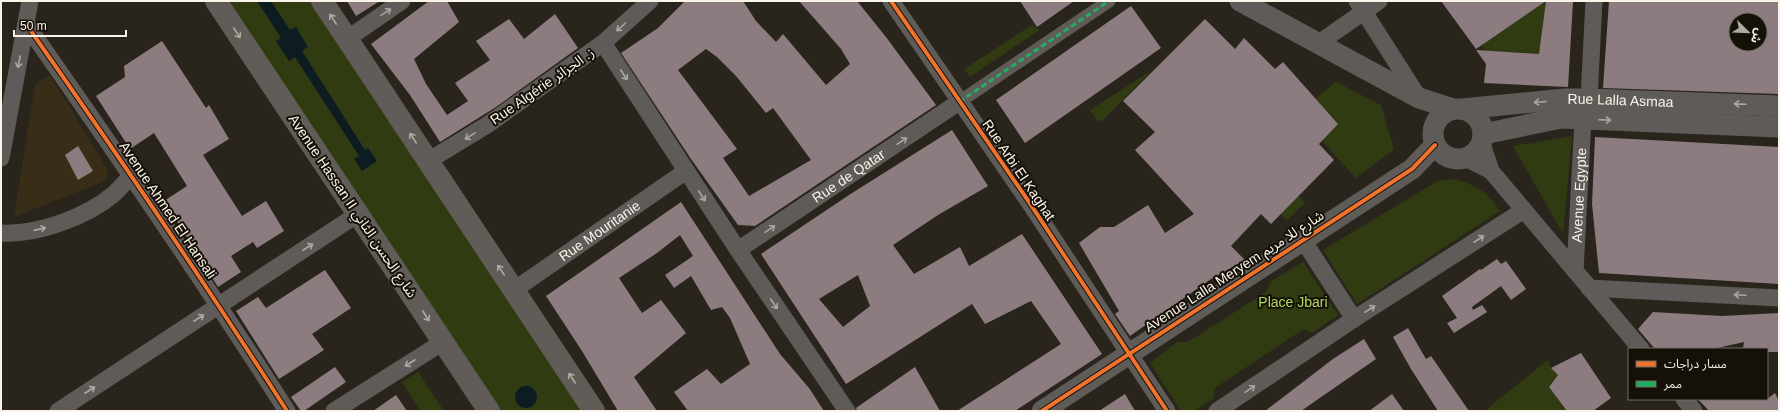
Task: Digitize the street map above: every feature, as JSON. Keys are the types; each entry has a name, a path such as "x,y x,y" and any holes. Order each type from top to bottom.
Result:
{"main road":[{"name":"Avenue Hassan II شارع الحسن الثاني","path":"216,1 489,411"},
{"path":"322,1 594,411"}],"street":[{"path":"1,158 30,1"},
{"path":"347,39 402,1"},
{"name":"Rue Algérie ز. الجزائر","path":"428,161 487,126 603,43 650,1"},
{"name":"Rue Arbi El Kaghat","path":"891,1 1029,202 1127,354 1167,411"},
{"path":"959,102 1109,1"},
{"path":"1240,1 1419,98 1469,111 1480,120 1482,139 1477,150 1445,148"},
{"path":"1319,43 1360,6 1379,1"},
{"path":"1589,99 1594,1"},
{"path":"1360,6 1419,98 1445,148"},
{"name":"Avenue Ahmed El Hansali","path":"26,24 132,175 219,305 287,411"},
{"path":"603,43 738,250 847,411"},
{"name":"Rue Lalla Asmaa","path":"1458,109 1589,99 1779,106"},
{"name":"Rue de Qatar","path":"738,250 959,102"},
{"path":"1445,148 1440,116 1458,109"},
{"name":"Rue Lalla Asmaa","path":"1482,139 1561,118 1779,127"},
{"name":"Avenue Egypte","path":"1575,271 1583,119"},
{"name":"Avenue Egypte","path":"1482,139 1491,171"},
{"name":"Avenue Lalla Meryem شارع للا مريم","path":"1042,411 1127,354 1445,148"},
{"name":"Avenue Egypte","path":"1445,148 1491,171 1640,348"},
{"name":"Rue Mouritanie","path":"514,290 686,171"},
{"path":"1,233 26,232 45,228 84,213 114,193 132,175"},
{"path":"1217,411 1354,319 1524,210"},
{"path":"58,411 358,214"},
{"path":"1303,240 1354,319"},
{"path":"1589,288 1779,298"},
{"path":"334,411 443,342"},
{"path":"1685,400 1694,411"}],"shaded area":[{"path":"257,1 271,1 290,30 296,27 308,47 302,51 365,150 368,148 377,161 362,171 354,159 359,156 295,57 289,61 276,41 281,38"},
{"path":"50,75 107,169 108,174 105,181 14,217 35,84"},
{"path":"526,386 534,389 537,397 534,405 526,408 518,405 515,397 518,389"}],"green space":[{"path":"217,1 320,1 593,411 497,411"},
{"path":"1546,1 1539,54 1486,51 1479,41"},
{"path":"1032,25 1039,30 970,77 964,69"},
{"path":"1151,71 1104,119 1098,122 1090,110"},
{"path":"1336,82 1381,105 1394,149 1356,178 1322,141 1338,123 1315,99"},
{"path":"1572,136 1563,234 1513,146"},
{"path":"1455,179 1481,190 1491,199 1500,211 1357,304 1323,250 1438,181"},
{"path":"1296,193 1305,203 1287,220 1277,210"},
{"name":"Place Jbari","path":"1303,262 1338,315 1312,333 1304,329 1215,388 1213,399 1194,411 1181,411 1150,363 1177,342 1188,342 1266,292 1271,281"},
{"path":"1548,360 1551,368 1558,375 1549,387 1567,411 1489,411 1487,409"},
{"path":"418,372 444,411 421,411 402,382"}],"building":[{"path":"347,1 380,1 356,16"},
{"path":"429,1 447,1 459,22 414,59 426,84 447,115 468,101 455,83 490,60 476,41 509,19 524,39 555,14 578,48 496,107 440,142 410,95 371,44"},
{"path":"685,1 743,1 756,21 776,42 783,34 826,85 850,64 841,49 799,1 857,1 886,37 936,105 755,226 738,225 691,159 621,53 658,28","holes":["706,49 717,57 736,76 766,113 773,108 811,160 749,196 723,158 737,149 678,70"]},
{"path":"1020,1 1074,1 1037,27"},
{"path":"1441,1 1546,1 1476,49"},
{"path":"1546,1 1573,2 1568,87 1484,83 1486,64 1476,50 1539,54"},
{"path":"1609,1 1779,1 1779,94 1603,88"},
{"path":"1131,6 1161,48 1025,143 996,100"},
{"path":"1205,19 1235,49 1244,38 1275,69 1283,62 1338,124 1319,144 1334,160 1271,224 1261,214 1231,246 1245,260 1211,279 1130,336 1115,314 1119,311 1079,243 1100,227 1114,227 1148,205 1165,233 1194,214 1135,150 1155,132 1123,101"},
{"path":"162,41 206,108 209,105 229,139 203,155 242,216 266,201 284,231 257,248 253,242 231,256 241,272 218,287 164,201 187,186 154,133 130,149 96,96 125,77 124,66"},
{"path":"952,130 988,186 938,215 893,245 914,274 960,247 969,266 1022,234 1102,354 1015,411 957,411 1061,344 1031,301 985,324 972,304 846,384 761,254 849,195","holes":["858,275 870,306 843,327 819,299"]},
{"path":"1595,137 1779,147 1779,284 1599,273 1592,204"},
{"path":"78,146 93,171 78,180 65,155"},
{"path":"681,202 780,354 809,388 824,411 688,411 674,392 707,369 721,384 750,364 730,318 722,307 711,310 691,276 674,288 665,275 693,256 680,235 657,253 619,278 642,313 661,300 686,333 634,377 657,411 618,411 582,351 546,296"},
{"path":"1497,259 1501,264 1506,261 1526,289 1511,300 1501,286 1472,307 1473,310 1482,305 1487,312 1454,333 1447,323 1457,318 1442,296"},
{"path":"325,270 351,308 312,334 324,350 279,379 236,311 258,297 266,308"},
{"path":"1653,312 1722,316 1779,313 1779,352 1768,352 1768,348 1743,348 1744,342 1717,348 1654,348 1638,329"},
{"path":"1408,328 1426,359 1431,356 1469,411 1438,411 1411,369 1393,337"},
{"path":"1364,339 1376,359 1301,411 1265,411 1333,359"},
{"path":"1581,353 1611,398 1593,411 1567,411 1549,387 1558,375 1551,368"},
{"path":"335,367 346,382 304,411 301,411 291,397"},
{"path":"915,367 940,411 857,411 856,408"},
{"path":"1775,393 1779,401 1779,411 1709,411 1699,400 1768,400 1768,398"},
{"path":"1125,394 1135,411 1099,411"},
{"path":"1392,394 1404,411 1369,411"},
{"path":"396,395 407,411 373,411"}],"marked path":[{"path":"959,102 1109,1"}],"cycle path":[{"path":"891,1 1029,202 1167,411"},
{"path":"26,24 159,216 287,411"},
{"path":"1042,411 1412,169 1435,145"}]}
